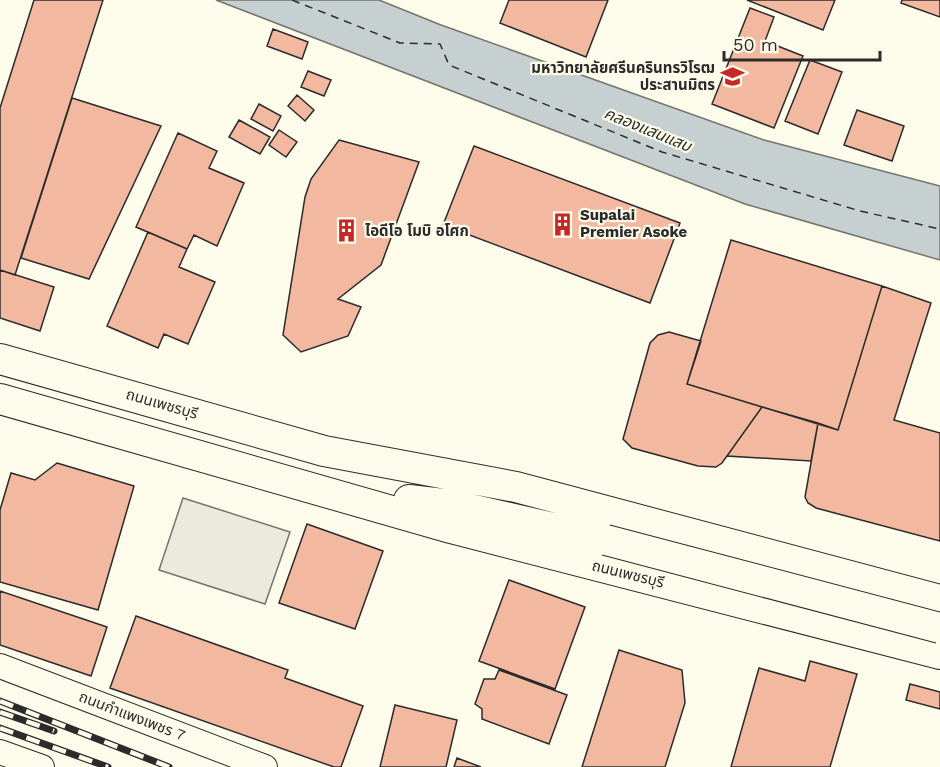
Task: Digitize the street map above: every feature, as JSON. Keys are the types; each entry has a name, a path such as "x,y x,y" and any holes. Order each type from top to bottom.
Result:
{"main road":[{"name":"ถนนเพชรบุรี","path":"0,359 324,451 516,487 927,596"},
{"name":"ถนนเพชรบุรี","path":"0,399 316,490 630,576 940,654"},
{"name":"ถนนเพชรบุรี","path":"324,451 452,506"},
{"name":"ถนนเพชรบุรี","path":"316,490 452,506 606,540 940,628"},
{"path":"902,644 912,642 927,628 927,596"}],"street":[{"name":"ถนนกำแพงเพชร 7","path":"0,666 265,767"},
{"path":"0,752 42,767"}],"shaded area":[{"path":"183,498 290,532 265,604 159,570"}],"water":[{"name":"คลองแสนแสบ","path":"216,0 379,0 441,25 764,140 940,186 940,260 745,204"}],"building":[{"path":"34,0 103,0 15,275 0,270 0,108"},
{"path":"509,0 608,0 586,57 500,23"},
{"path":"747,0 835,0 823,30"},
{"path":"902,0 940,0 940,17 901,3"},
{"path":"750,8 774,17 765,41 803,56 774,128 712,104"},
{"path":"273,29 308,42 302,59 267,46"},
{"path":"810,60 842,72 818,134 785,121"},
{"path":"308,71 331,80 324,96 301,87"},
{"path":"297,95 314,110 305,121 288,106"},
{"path":"72,98 161,126 89,279 21,258"},
{"path":"259,104 281,116 273,131 251,119"},
{"path":"857,110 904,126 892,161 844,145"},
{"path":"239,120 270,137 260,154 229,137"},
{"path":"279,130 297,142 286,157 269,145"},
{"path":"178,133 217,151 209,168 244,183 217,246 194,235 187,249 136,227"},
{"name":"ไอดีโอ โมบิ อโศก","path":"339,140 419,162 381,265 338,299 361,307 348,336 301,352 283,335 305,197 311,179"},
{"name":"Supalai Premier Asoke","path":"474,146 680,223 650,303 443,225"},
{"path":"148,232 187,249 179,267 215,282 188,344 164,334 158,348 107,326"},
{"path":"731,240 882,286 838,430 687,384"},
{"path":"0,270 54,287 40,331 0,318"},
{"path":"882,286 931,303 894,420 940,433 940,541 816,508 808,503 805,497 818,423 838,430"},
{"path":"669,332 701,341 687,384 762,407 722,463 716,467 698,466 632,448 623,439 650,343 658,335"},
{"path":"762,407 818,423 811,461 727,456"},
{"path":"57,463 134,486 98,610 0,582 0,510 11,473 35,480"},
{"path":"307,524 383,551 355,629 279,603"},
{"path":"509,580 585,607 555,689 479,661"},
{"path":"0,591 107,627 91,676 0,645"},
{"path":"136,616 288,670 285,678 363,706 341,767 334,767 110,688"},
{"path":"619,650 682,670 685,703 665,767 582,767"},
{"path":"810,661 857,674 830,767 731,767 759,668 805,681"},
{"path":"499,670 567,695 549,744 482,719 482,709 475,704 484,679 495,679"},
{"path":"910,684 940,692 940,709 906,700"},
{"path":"395,705 457,720 446,767 380,767"},
{"path":"457,758 481,767 454,767"}],"ferry route":[{"path":"292,0 400,43 440,44 449,65 662,152 860,211 940,229"}],"railway":[{"path":"0,701 169,767"},
{"path":"0,712 54,731"},
{"path":"0,728 108,767"}],"place":[{"name":"มหาวิทยาลัยศรีนครินทรวิโรฒ ประสานมิตร","path":"733,77"},
{"name":"Supalai Premier Asoke","path":"562,224"},
{"name":"ไอดีโอ โมบิ อโศก","path":"347,231"}]}
